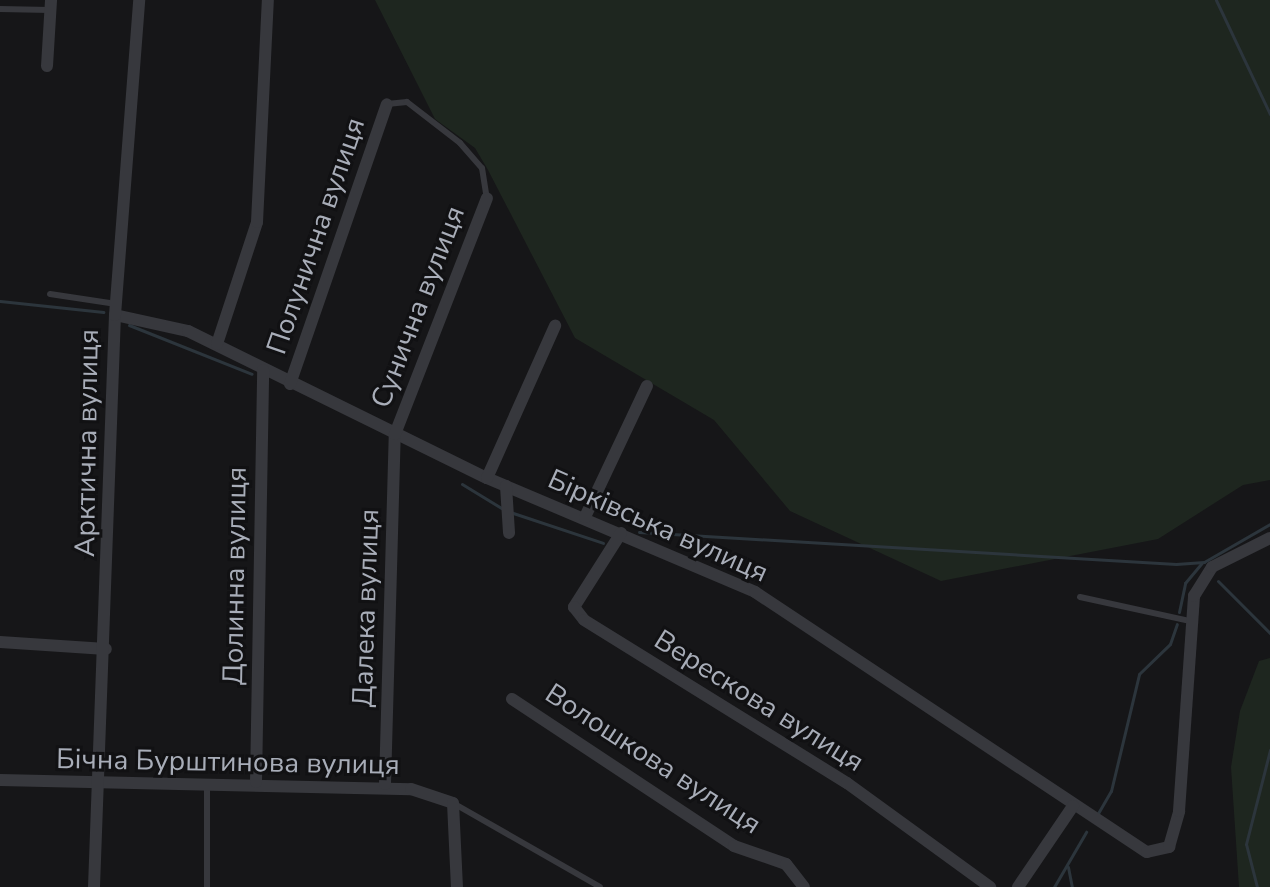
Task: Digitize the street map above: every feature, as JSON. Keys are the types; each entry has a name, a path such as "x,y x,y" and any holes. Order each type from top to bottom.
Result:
{"street":[{"name":"Арктична вулиця","path":"94,887 106,649 115,310 139,0"},
{"path":"217,344 257,222 268,0"},
{"path":"47,66 51,5"},
{"name":"Полунична вулиця","path":"290,384 387,104"},
{"name":"Сунична вулиця","path":"395,434 487,198"},
{"name":"Бірківська вулиця","path":"115,310 152,318 217,344 290,384 487,478 585,517 755,592 1073,806 1147,852 1169,847 1179,811 1190,621"},
{"path":"487,478 555,326"},
{"name":"Долинна вулиця","path":"256,782 263,370"},
{"path":"585,517 647,386"},
{"name":"Далека вулиця","path":"385,784 395,434"},
{"path":"506,486 509,533"},
{"name":"Верескова вулиця","path":"621,533 574,607 584,620 847,783 990,887"},
{"path":"1190,621 1194,596 1212,567 1270,538"},
{"path":"0,642 106,649"},
{"name":"Волошкова вулиця","path":"512,699 734,846 786,864 804,887"},
{"name":"Бічна Бурштинова вулиця","path":"0,780 98,785 256,782 385,784 453,803"},
{"path":"453,803 457,887"},
{"path":"1018,887 1073,806"}],"lane":[{"path":"0,9 51,5"},
{"path":"387,104 407,102 460,143 482,168 487,198"},
{"path":"50,294 115,310"},
{"path":"1080,597 1190,621"},
{"path":"207,784 207,887"},
{"path":"453,803 600,887"}],"shaded area":[{"path":"375,0 1270,0 1270,480 1243,485 1158,539 941,581 790,511 714,420 575,338 475,148 435,119"},
{"path":"1270,658 1270,887 1239,887 1231,767 1240,711 1259,661"}],"waterway":[{"path":"1216,0 1270,114"},
{"path":"0,301 103,312"},
{"path":"129,325 252,374"},
{"path":"462,484 503,509"},
{"path":"510,512 603,543"},
{"path":"639,532 1176,564 1204,562 1270,524"},
{"path":"1179,612 1185,583 1202,563"},
{"path":"1218,581 1270,633"},
{"path":"1097,815 1111,791 1139,674 1170,644 1177,624"},
{"path":"1257,887 1246,844 1270,750"},
{"path":"1054,887 1086,832"},
{"path":"1068,867 1072,887"}]}
